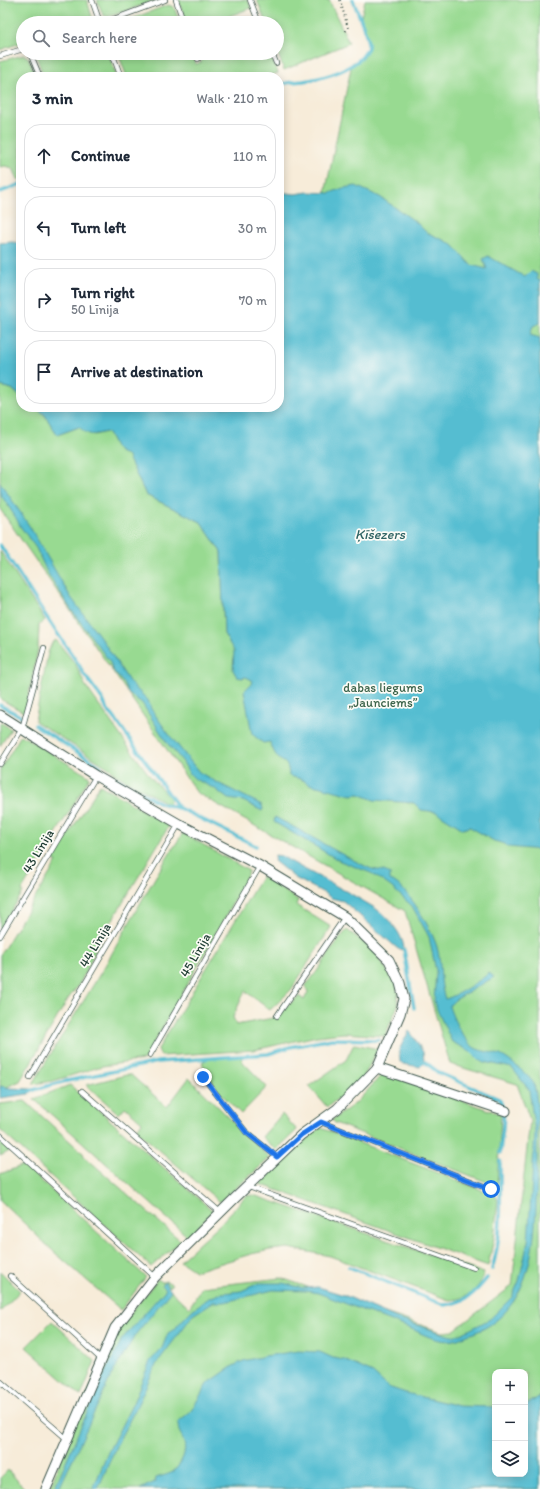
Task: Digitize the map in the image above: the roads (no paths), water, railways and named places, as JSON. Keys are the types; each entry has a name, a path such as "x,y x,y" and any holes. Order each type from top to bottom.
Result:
{"street":[{"path":"0,715 96,776 179,824 260,866 345,917 389,960 400,983 404,999 400,1014 377,1068 337,1109 301,1135 246,1186 221,1213 155,1277 115,1328 46,1489"},
{"path":"377,1068 506,1111"}],"lane":[{"path":"92,0 98,16"},
{"path":"120,16 165,0"},
{"path":"176,0 182,16"},
{"path":"250,0 256,16"},
{"path":"0,56 16,51"},
{"path":"33,60 38,72"},
{"path":"115,60 119,72"},
{"path":"0,764 22,730 44,648"},
{"name":"43 Līnija","path":"0,936 96,776"},
{"name":"44 Līnija","path":"30,1077 179,824"},
{"name":"45 Līnija","path":"150,1055 260,866"},
{"path":"277,1016 345,917"},
{"path":"203,1077 246,1132 277,1157"},
{"path":"82,1091 221,1213"},
{"path":"321,1122 491,1189"},
{"path":"0,1135 155,1277"},
{"path":"246,1186 474,1268"},
{"path":"10,1276 101,1360"},
{"path":"0,1381 67,1438"}],"water":[{"name":"Ķīšezers","path":"356,186 380,197 416,222 426,232 452,244 471,265 487,269 483,259 488,256 525,277 531,271 537,274 537,279 540,281 540,323 533,326 530,335 540,338 540,850 508,847 505,844 494,841 470,827 463,829 436,812 421,810 414,803 374,800 359,794 351,795 309,784 301,779 289,776 286,764 278,758 270,742 263,743 252,734 244,691 251,684 252,680 246,677 237,677 233,670 234,651 224,634 221,552 201,522 146,495 127,455 118,451 106,432 89,434 79,427 57,435 45,415 41,412 284,412 284,193 295,194 308,192 330,193 343,188"},
{"path":"16,242 16,393 12,389 0,386 0,243"},
{"path":"0,482 30,527 70,596 104,642 130,683 148,700 151,709 168,733 199,772 262,805 262,811 243,801 228,799 215,789 195,779 189,773 183,762 167,743 142,703 129,694 124,684 112,669 110,662 70,608 47,572 36,548 20,526 1,495"},
{"path":"275,817 355,861 370,868 390,874 390,880 404,890 418,909 434,939 439,953 442,986 445,999 468,988 489,973 494,977 455,1000 449,1006 460,1030 472,1046 477,1049 504,1057 524,1073 534,1084 538,1113 537,1186 534,1237 530,1262 522,1285 510,1306 494,1322 471,1334 449,1341 423,1335 414,1330 318,1293 306,1291 273,1290 225,1302 213,1302 193,1315 157,1363 117,1444 98,1489 93,1489 109,1450 133,1403 150,1361 162,1348 168,1333 173,1330 192,1310 209,1298 222,1293 241,1291 259,1283 283,1283 303,1288 318,1287 344,1295 401,1320 451,1336 461,1334 490,1319 512,1297 519,1281 528,1241 535,1132 529,1090 512,1068 480,1061 470,1051 452,1042 434,1001 436,971 429,937 412,906 391,887 371,873 340,861 274,822"},
{"path":"275,855 281,856 375,908 394,926 401,938 404,950 398,949 343,901 331,898 295,878 274,861"},
{"path":"409,1031 423,1052 425,1062 420,1067 403,1064 400,1062 399,1050"},
{"path":"0,1086 31,1089 29,1094 0,1098"},
{"path":"165,1282 171,1291 136,1334 111,1376 59,1489 54,1489 99,1385 122,1339 166,1289 162,1285"},
{"path":"298,1351 320,1352 333,1358 344,1360 373,1373 388,1387 406,1393 459,1406 492,1407 492,1477 528,1477 528,1404 540,1396 540,1489 140,1489 155,1482 156,1478 173,1472 179,1465 183,1458 185,1446 179,1431 178,1422 191,1411 207,1384 243,1361"}],"waterway":[{"path":"284,84 327,76 350,66 362,57 368,48 368,42 365,30 353,0"},
{"path":"0,192 16,186"},
{"path":"0,545 83,673 103,700 107,710 113,716 179,808 256,846"},
{"path":"0,705 22,717"},
{"path":"35,725 101,767"},
{"path":"115,778 160,803 178,808"},
{"path":"404,950 414,1008"},
{"path":"30,1091 62,1082 158,1062 268,1054 290,1047 332,1039 379,1040"},
{"path":"425,1062 439,1073 499,1099 502,1105 504,1118 500,1153"},
{"path":"492,1269 496,1256 499,1229 500,1161"},
{"path":"349,1267 444,1305 451,1304 468,1297 478,1289 487,1278"}],"park label":[{"name":"dabas liegums „Jaunciems”","path":"383,694"}]}
